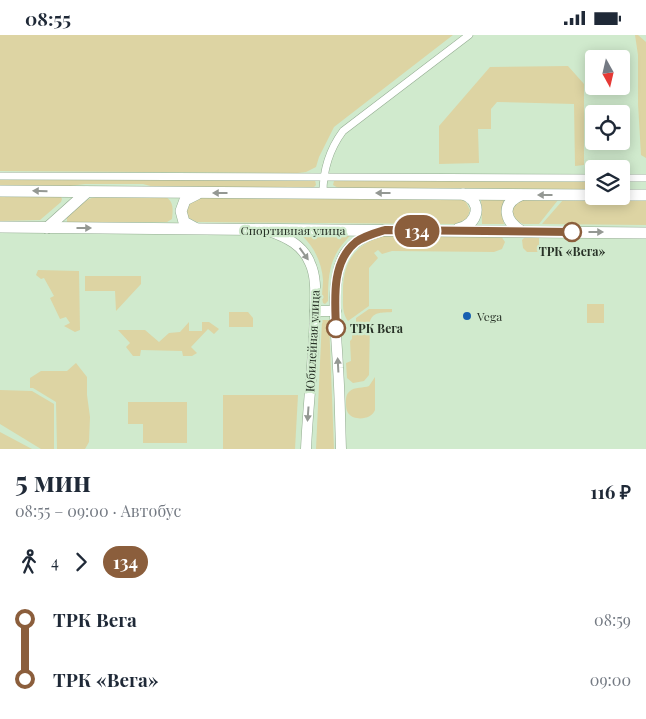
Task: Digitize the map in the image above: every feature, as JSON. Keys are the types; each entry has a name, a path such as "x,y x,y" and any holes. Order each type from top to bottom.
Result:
{"main road":[{"path":"0,191 585,195"},
{"path":"47,228 87,192"},
{"path":"197,229 190,227 184,222 181,211 185,200 198,193"},
{"path":"452,231 471,224 476,215 475,204 471,199 460,193"},
{"path":"521,195 510,201 507,213 511,224 521,231"},
{"path":"630,195 646,195"},
{"name":"Спортивная улица","path":"0,227 646,233"},
{"name":"Юбилейная улица","path":"264,229 293,242 307,256 315,281 315,311 306,449"},
{"name":"Юбилейная улица","path":"341,449 336,311 337,281 343,257 357,241 368,235 385,230"},
{"path":"315,311 336,311"}],"street":[{"path":"322,193 323,178 329,156 335,142 343,131 469,35"},
{"path":"0,176 585,178"},
{"path":"630,178 646,178"}],"shaded area":[{"path":"0,35 453,35 334,127 316,167 306,172 298,173 0,171"},
{"path":"635,35 638,35 646,42 646,158 641,155 638,55"},
{"path":"568,66 584,84 584,165 575,166 574,104 497,102 491,109 491,129 478,129 479,163 439,164 439,126 490,67"},
{"path":"0,177 315,180 316,185 313,188 158,188 143,184 0,187"},
{"path":"338,179 585,181 585,189 338,188 333,185 334,181"},
{"path":"0,197 61,197 62,199 40,220 0,221"},
{"path":"96,197 166,197 172,204 172,219 167,222 67,222 67,217 77,208 84,202"},
{"path":"195,197 461,199 466,202 470,210 467,219 455,224 197,222 187,217 185,207"},
{"path":"481,199 504,200 501,210 504,224 482,224"},
{"path":"520,200 558,200 539,224 523,224 517,221 512,213 513,207"},
{"path":"563,200 585,200 585,205 630,205 630,200 646,200 646,225 542,224"},
{"path":"352,234 339,249 332,264 328,301 325,304 322,300 323,280 319,261 310,244 301,235"},
{"path":"383,236 501,236 505,242 502,249 494,252 392,251 382,254 378,250 374,253 378,258 369,268 369,306 348,321 344,312 343,302 343,284 347,265 357,250"},
{"path":"526,236 539,236 539,252 527,252 523,248 522,240"},
{"path":"38,270 79,271 80,330 75,332 64,326 70,323 66,317 60,319 50,298 54,296 44,278 41,279 36,275"},
{"path":"85,276 141,276 141,284 116,311 115,291 85,291"},
{"path":"587,304 604,304 604,323 587,323"},
{"path":"369,309 392,309 392,312 379,313 370,321 369,375 364,381 353,383 347,378 346,363 351,361 350,341 352,339 352,330 356,330 356,318"},
{"path":"229,312 248,312 253,318 253,327 229,327"},
{"path":"322,320 329,320 334,449 316,449"},
{"path":"189,322 189,331 202,331 202,322 209,322 219,329 214,334 208,329 191,347 197,353 192,356 183,356 182,351 141,350 140,356 133,356 126,347 130,343 118,330 145,330 159,342 169,333 180,332"},
{"path":"76,363 87,377 90,417 89,442 85,449 57,449 56,402 30,388 30,378 41,371 67,371"},
{"path":"375,377 375,410 371,416 363,418 351,416 346,408 348,393 354,389 369,386"},
{"path":"0,390 32,391 54,404 54,449 41,449 0,424"},
{"path":"223,395 298,395 295,449 223,449"},
{"path":"128,402 187,402 187,443 143,443 143,424 128,424"},
{"path":"0,432 32,449 0,449"}],"bus line":[{"name":"134","path":"336,328 336,295 339,268 343,257 349,249 357,241 368,235 385,230 572,232"}],"place":[{"name":"ТРК «Вега»","path":"572,232"},
{"name":"Vega","path":"467,316"},
{"name":"ТРК Вега","path":"336,328"}]}
